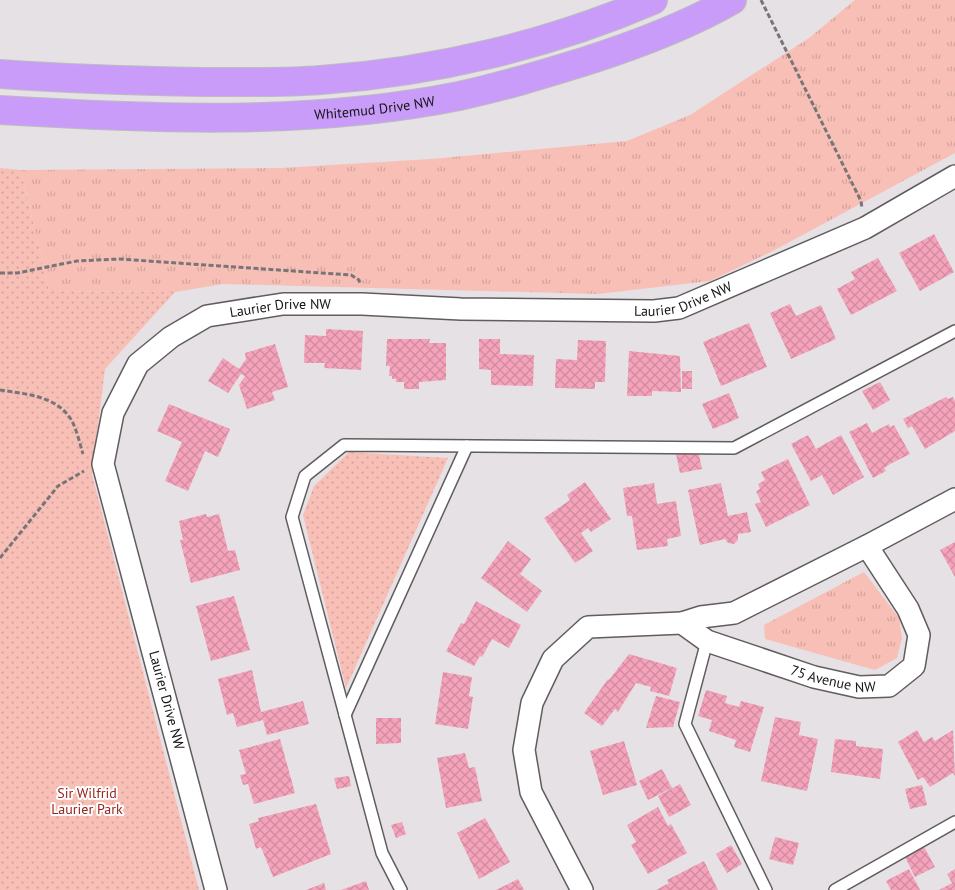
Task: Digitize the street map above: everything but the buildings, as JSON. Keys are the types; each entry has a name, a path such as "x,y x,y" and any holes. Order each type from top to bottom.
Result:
{"highway":[{"path":"0,74 139,82 271,82 339,78 434,65 484,55 597,22 653,0"},
{"name":"Whitemud Drive NW","path":"0,110 130,115 284,115 352,110 457,96 514,83 613,52 681,25 732,0"}],"street":[{"name":"Laurier Drive NW","path":"216,890 96,466 113,413 138,364 171,337 207,316 283,304 362,304 461,309 654,311 679,308 864,228 955,176"},
{"path":"582,890 531,792 524,750 532,703 553,659 588,627 682,623 701,617 734,612 867,546 955,499"},
{"name":"75 Avenue NW","path":"682,623 707,641 814,677 859,687 890,686 914,666 919,635 908,609 867,546"}],"lane":[{"path":"401,890 382,853 292,517 305,476 344,446 734,448 955,331"},
{"path":"345,715 467,446"},
{"path":"707,641 685,724 766,890"},
{"path":"835,890 955,822"}],"path":[{"path":"761,0 861,201 864,228"},
{"path":"0,272 17,273 77,260 119,259 351,275 359,280 362,304"},
{"path":"0,390 30,395 57,404 71,421 96,466 58,486 0,558"}],"green space":[{"path":"855,0 955,0 955,153 771,252 710,281 598,294 223,284 175,292 49,291 21,170 281,168 431,159 627,141 690,115 809,38"},
{"name":"Sir Wilfrid Laurier Park","path":"0,168 21,170 49,291 175,292 105,369 92,474 199,890 0,890"},
{"path":"349,452 448,458 346,688 303,515 314,486"},
{"path":"864,572 899,618 902,638 897,658 875,670 765,639 764,625"}]}
